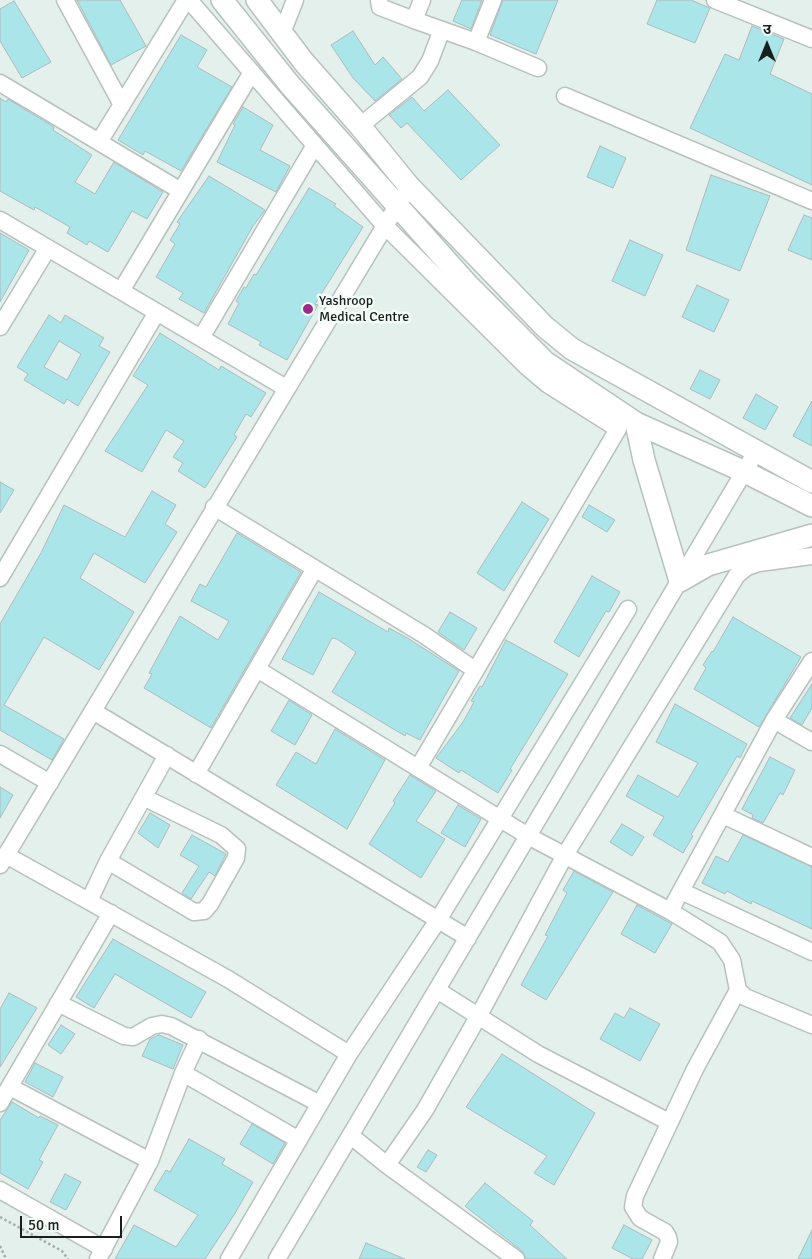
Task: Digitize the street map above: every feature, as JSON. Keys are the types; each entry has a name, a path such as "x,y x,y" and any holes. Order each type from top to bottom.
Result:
{"main road":[{"path":"222,0 290,85 397,206 468,285 545,362 636,423 745,472 812,506"},
{"path":"257,0 303,61 408,185 545,327 572,349 758,450 812,482"},
{"path":"636,423 644,460 680,581 708,565 812,535"}],"street":[{"path":"65,0 122,104"},
{"path":"99,142 188,0 385,226 547,384 618,429 418,768"},
{"path":"282,33 295,0"},
{"path":"379,0 380,7 441,32 476,42 538,68"},
{"path":"414,20 422,0"},
{"path":"476,42 493,0"},
{"path":"716,0 812,39"},
{"path":"360,126 420,77 430,61 441,32"},
{"path":"121,291 252,72"},
{"path":"0,83 181,191"},
{"path":"565,96 812,201"},
{"path":"201,338 315,145"},
{"path":"350,1054 228,979 111,913 3,860 408,185"},
{"path":"0,220 286,388"},
{"path":"0,327 48,248"},
{"path":"0,578 157,312"},
{"path":"277,1259 758,450"},
{"path":"214,507 314,570 424,635 475,670"},
{"path":"387,1166 424,1110 478,1017 565,855 737,575 747,567 760,563 812,556"},
{"path":"196,774 314,570"},
{"path":"229,1259 350,1054 438,920 628,609"},
{"path":"670,911 774,720 812,661"},
{"path":"257,669 528,836 670,911 720,942 728,951 732,960 738,990 669,1122 635,1196 633,1207 640,1218 665,1232 668,1237 669,1242 662,1259"},
{"path":"93,711 468,938"},
{"path":"774,720 812,742"},
{"path":"0,754 50,783"},
{"path":"89,901 166,755"},
{"path":"108,862 194,912 204,911 228,874 236,858 237,848 230,841 145,798"},
{"path":"723,814 812,857"},
{"path":"681,891 812,952"},
{"path":"0,1103 111,913"},
{"path":"437,990 538,1054 669,1122"},
{"path":"738,990 755,1003 812,1025"},
{"path":"58,1003 124,1036 134,1037 152,1026 162,1024 199,1039 320,1104"},
{"path":"0,1190 101,1254 150,1161 182,1073 199,1039"},
{"path":"182,1073 299,1140"},
{"path":"10,1087 150,1161"},
{"path":"351,1136 387,1166 516,1259"}],"path":[{"path":"0,1217 62,1251 68,1259"},
{"path":"0,1246 6,1259"}],"building":[{"path":"77,0 120,0 146,46 111,65"},
{"path":"462,0 482,0 471,29 453,21"},
{"path":"503,0 558,0 536,54 490,35"},
{"path":"657,0 691,0 710,8 695,43 647,24"},
{"path":"14,1 51,62 22,78 0,41 0,9"},
{"path":"752,26 784,39 770,74 812,94 812,185 690,128 725,54 739,60"},
{"path":"353,31 375,65 383,57 402,79 375,101 353,78 331,45"},
{"path":"181,35 207,50 197,67 232,87 181,171 145,151 143,155 118,140"},
{"path":"448,90 500,145 461,180 407,123 401,128 389,115 412,97 424,111"},
{"path":"0,98 6,102 8,99 54,127 53,130 92,155 75,182 95,194 114,162 163,192 147,219 132,211 108,252 89,241 87,245 67,233 70,227 35,207 34,210 0,191"},
{"path":"243,107 273,125 260,150 290,166 276,192 217,162 235,125 233,124"},
{"path":"600,146 626,158 613,188 587,177"},
{"path":"711,175 770,196 740,271 686,250"},
{"path":"209,176 265,210 253,226 204,313 179,299 183,293 156,277 175,244 170,240 180,224 177,222"},
{"path":"309,188 336,204 334,206 363,227 315,304 318,305 287,360 259,345 261,342 228,324 239,303 236,301 244,287 246,288 254,274 256,275"},
{"path":"804,215 812,218 812,260 788,250"},
{"path":"0,233 29,250 0,302"},
{"path":"630,240 663,255 645,296 612,281"},
{"path":"697,285 729,300 714,332 682,317"},
{"path":"49,315 61,323 65,315 104,338 99,346 110,352 78,406 67,399 64,404 24,380 28,374 17,367","holes":["59,341 81,354 67,380 44,367"]},
{"path":"160,333 219,370 221,366 266,393 251,417 246,414 234,435 237,437 205,488 178,471 183,463 173,457 184,441 166,430 142,472 105,451 148,385 133,376"},
{"path":"700,370 720,380 710,399 690,389"},
{"path":"756,394 778,407 765,430 743,418"},
{"path":"812,401 812,446 793,436"},
{"path":"0,482 14,490 0,513"},
{"path":"152,491 176,505 165,524 177,532 145,583 94,553 80,578 134,612 99,670 44,637 4,705 64,739 52,760 0,730 0,624 41,553 64,505 125,537"},
{"path":"522,502 549,519 504,591 477,573"},
{"path":"589,505 615,520 607,532 582,517"},
{"path":"237,533 301,572 211,728 144,688 152,674 149,673 180,616 218,640 229,621 191,601 200,584 206,587"},
{"path":"592,576 620,592 609,612 606,611 579,657 554,642"},
{"path":"319,592 388,632 389,628 409,639 459,671 420,740 406,733 405,736 332,692 356,652 337,639 332,638 313,675 282,659"},
{"path":"450,612 477,628 464,650 438,632"},
{"path":"733,617 801,657 759,727 694,689 706,668 703,665 713,652"},
{"path":"506,640 568,674 510,769 512,770 498,793 461,770 459,773 436,758 463,722 474,702 471,701 480,686 482,687"},
{"path":"812,684 812,708 802,725 790,718"},
{"path":"289,700 312,715 295,745 271,731"},
{"path":"675,704 747,744 740,758 737,756 691,835 693,836 683,853 653,835 664,817 626,796 638,775 678,797 698,763 656,742"},
{"path":"335,729 385,760 347,829 276,785 296,752 316,764"},
{"path":"770,757 795,770 783,795 780,793 763,823 752,818 753,815 742,809"},
{"path":"410,775 436,791 416,821 445,839 421,878 369,844"},
{"path":"0,787 13,795 0,818"},
{"path":"458,805 481,819 465,847 441,833"},
{"path":"150,813 170,825 158,848 138,833"},
{"path":"622,824 644,837 632,856 610,842"},
{"path":"192,835 226,854 215,876 209,872 191,899 182,893 199,866 180,855"},
{"path":"743,835 812,867 812,929 752,901 751,904 727,891 725,894 702,883 716,856 728,862"},
{"path":"574,871 613,892 546,1000 521,985 548,936 545,935 567,893 563,890"},
{"path":"637,905 672,924 655,953 621,934"},
{"path":"113,939 206,992 191,1018 115,974 94,1008 76,997"},
{"path":"9,993 37,1008 0,1067 0,1009"},
{"path":"630,1008 660,1024 640,1061 600,1039 615,1013 624,1018"},
{"path":"61,1025 75,1034 61,1054 48,1045"},
{"path":"159,1035 183,1045 173,1069 142,1056 150,1039"},
{"path":"502,1054 595,1113 554,1185 534,1173 547,1156 466,1107"},
{"path":"35,1063 63,1077 53,1097 25,1082"},
{"path":"12,1102 39,1118 40,1116 58,1125 39,1160 43,1162 28,1189 0,1173 0,1120"},
{"path":"252,1124 285,1143 273,1164 240,1144"},
{"path":"189,1139 225,1159 222,1164 253,1182 234,1215 205,1259 115,1259 134,1225 176,1247 198,1215 154,1190 166,1170 170,1172"},
{"path":"428,1150 437,1155 426,1172 417,1167"},
{"path":"65,1174 81,1182 66,1210 50,1202"},
{"path":"485,1183 533,1221 530,1225 567,1259 526,1259 522,1251 465,1206"},
{"path":"624,1225 652,1240 642,1259 633,1259 612,1248"},
{"path":"812,1230 812,1259 798,1259"},
{"path":"366,1243 405,1259 359,1259"}],"place":[{"name":"Yashroop Medical Centre","path":"308,309"}]}
